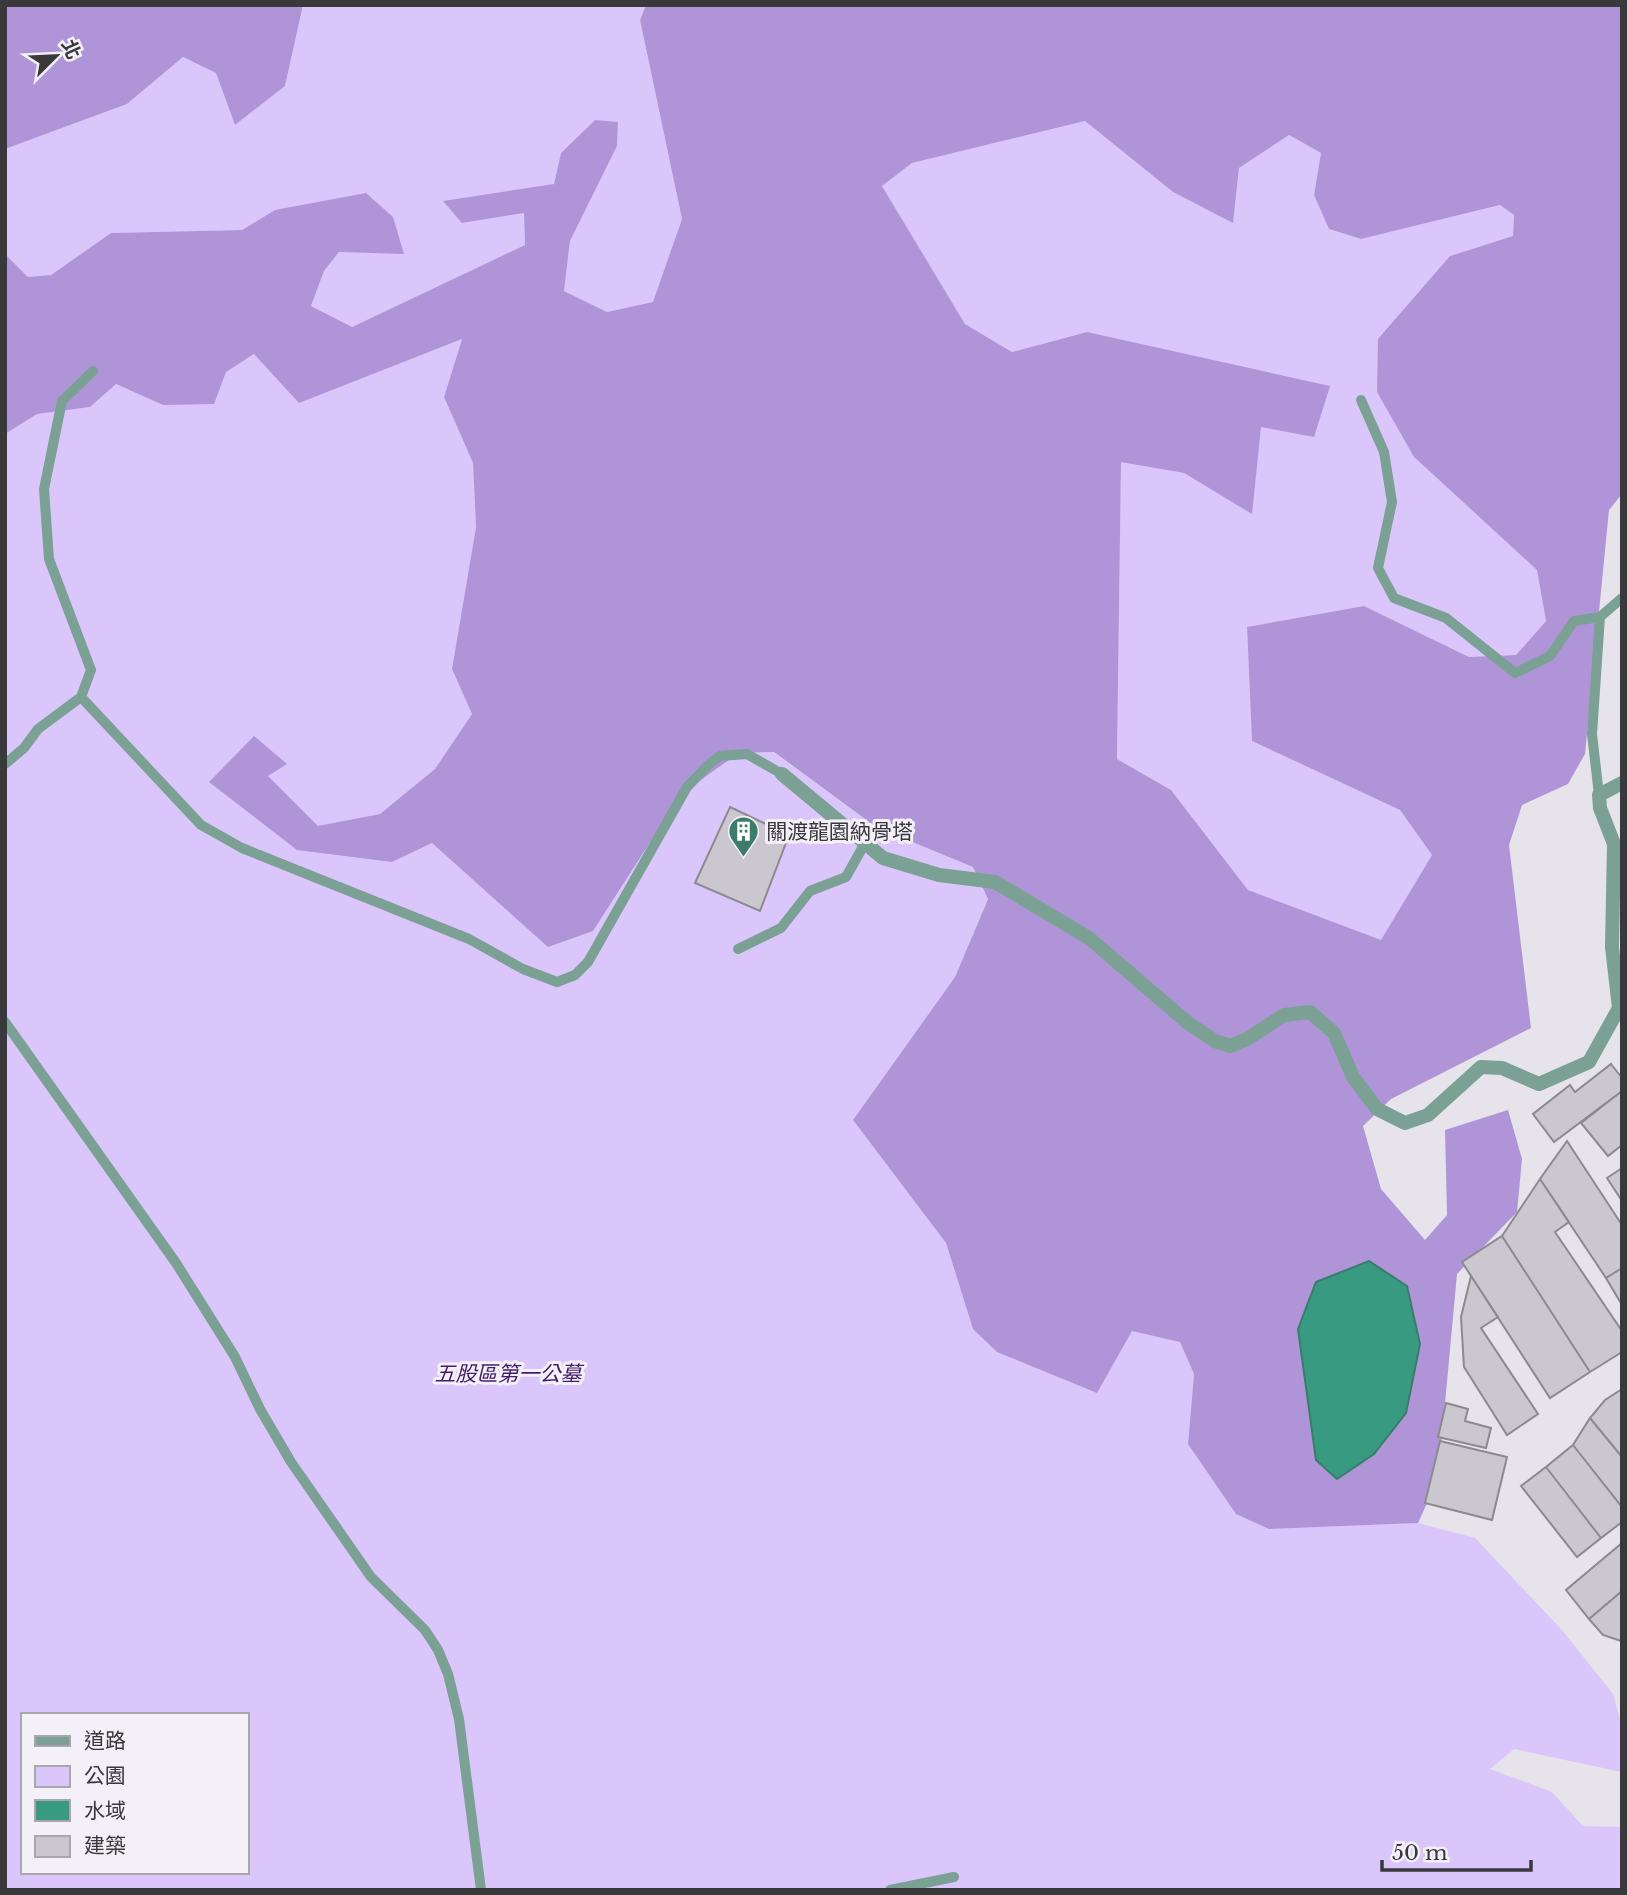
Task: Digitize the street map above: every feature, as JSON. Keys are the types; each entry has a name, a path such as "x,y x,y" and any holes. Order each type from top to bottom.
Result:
{"street":[{"path":"782,774 883,858 939,875 995,882 1089,938 1188,1023 1215,1041 1230,1046 1247,1039 1284,1015 1310,1012 1334,1033 1353,1077 1377,1109 1405,1123 1428,1115 1481,1067 1502,1068 1538,1084 1589,1062 1620,1009 1612,947 1618,847 1600,808 1599,795 1622,783"}],"lane":[{"path":"5,764 24,748 38,729 81,697 91,670 49,559 44,489 62,401 93,371"},
{"path":"1362,400 1384,452 1392,502 1378,568 1394,598 1446,618 1515,673 1550,656 1574,621 1600,617 1622,598"},
{"path":"1599,795 1592,734 1600,617"},
{"path":"81,697 201,825 242,848 469,939 523,969 557,982 575,975 588,962 687,787 708,765 720,756 747,754 782,774"},
{"path":"738,949 781,928 810,891 846,877 864,843"},
{"path":"5,1022 176,1263 235,1357 290,1462 371,1577 425,1630 438,1650 449,1674 459,1719 481,1890"},
{"path":"890,1890 954,1877"}],"green space":[{"path":"303,5 646,5 640,20 682,219 654,302 607,312 564,291 570,241 617,146 618,123 595,120 561,153 554,184 463,223 524,213 525,245 352,327 311,306 324,271 339,252 404,253 275,210 242,230 111,233 51,275 28,277 5,254 5,149 127,104 183,57 216,73 235,125 285,86"},
{"path":"1085,121 1173,192 1233,222 1239,168 1289,135 1321,153 1314,195 1329,229 1361,239 1500,205 1514,215 1513,236 1450,256 1414,457 1537,570 1546,621 1516,655 1469,657 1364,606 1247,627 1252,741 1400,810 1432,855 1381,941 1248,890 1171,790 1117,759 1121,461 1184,473 1252,513 1087,332 1012,352 965,324 882,186 912,163"},
{"name":"五股區第一公墓","path":"462,339 444,397 473,463 476,527 452,669 472,714 435,769 380,814 319,827 267,776 287,764 254,737 209,782 392,862 432,843 549,947 681,794 739,753 773,752 876,827 973,867 988,898 955,977 853,1120 946,1243 973,1329 1132,1330 1181,1342 1194,1374 1188,1444 1269,1529 1418,1523 1475,1538 1562,1630 1613,1694 1622,1726 1622,1772 1514,1749 1490,1769 1552,1792 1583,1826 1622,1827 1622,1890 5,1890 5,434 37,414 90,407 116,384 163,405 254,354 300,402"}],"shaded area":[{"path":"5,5 303,5 285,86 235,125 216,73 183,57 127,104 5,149"},
{"path":"646,5 1622,5 1622,494 1609,510 1585,754 1568,784 1522,805 1509,845 1531,1028 1391,1099 1363,1126 1381,1189 1425,1240 1447,1215 1445,1130 1508,1110 1522,1159 1517,1212 1457,1274 1438,1479 1418,1523 1269,1529 1236,1514 1188,1444 1194,1374 1180,1342 1132,1331 1097,1393 997,1352 973,1329 946,1243 853,1120 955,977 988,899 973,867 876,827 774,752 739,753 681,794 593,931 548,947 432,843 392,862 297,850 209,782 254,736 287,764 268,776 318,826 380,814 435,769 472,714 452,669 476,527 473,463 444,397 462,339 299,403 254,354 226,372 214,404 163,405 116,384 90,407 37,414 5,434 5,254 28,277 51,275 111,233 242,230 275,210 366,193 393,217 404,254 339,252 324,271 311,306 352,327 525,245 524,213 462,223 443,201 554,184 561,153 595,120 618,122 617,146 570,241 564,291 607,312 653,302 682,219 640,20","holes":["1085,121 1173,192 1233,223 1239,168 1289,135 1321,153 1314,195 1329,229 1361,239 1500,205 1514,215 1513,236 1450,256 1378,339 1377,392 1414,457 1537,570 1546,621 1516,655 1469,657 1364,606 1247,627 1252,741 1400,810 1432,855 1381,940 1248,890 1171,790 1117,759 1121,462 1184,473 1252,514 1261,427 1314,437 1330,386 1087,332 1012,352 965,324 882,186 912,163"]}],"water":[{"path":"1369,1261 1407,1286 1420,1344 1406,1413 1374,1454 1337,1479 1316,1460 1298,1329 1316,1282"}],"building":[{"name":"關渡龍園納骨塔","path":"730,807 789,835 760,911 695,883"},
{"path":"1611,1064 1622,1078 1622,1091 1554,1142 1533,1114 1570,1085 1575,1092"},
{"path":"1622,1091 1622,1145 1608,1156 1581,1123"},
{"path":"1567,1141 1622,1225 1622,1268 1606,1278 1540,1179"},
{"path":"1622,1168 1622,1201 1607,1178"},
{"path":"1540,1179 1569,1222 1555,1232 1622,1331 1622,1352 1590,1372 1502,1236"},
{"path":"1502,1236 1590,1372 1550,1398 1462,1262"},
{"path":"1622,1268 1622,1305 1606,1278"},
{"path":"1471,1276 1498,1317 1481,1328 1538,1414 1507,1435 1464,1367 1461,1317"},
{"path":"1622,1389 1622,1457 1590,1418 1605,1400"},
{"path":"1446,1403 1468,1409 1465,1421 1491,1428 1486,1448 1438,1437"},
{"path":"1590,1418 1622,1457 1622,1507 1573,1445"},
{"path":"1440,1441 1507,1457 1492,1520 1425,1503"},
{"path":"1573,1445 1622,1507 1622,1522 1601,1538 1546,1467"},
{"path":"1546,1467 1601,1538 1577,1557 1521,1486"},
{"path":"1622,1543 1622,1591 1589,1619 1566,1590"},
{"path":"1622,1591 1621,1641 1603,1635 1589,1619"}],"place":[{"name":"關渡龍園納骨塔","path":"743,859"}]}
